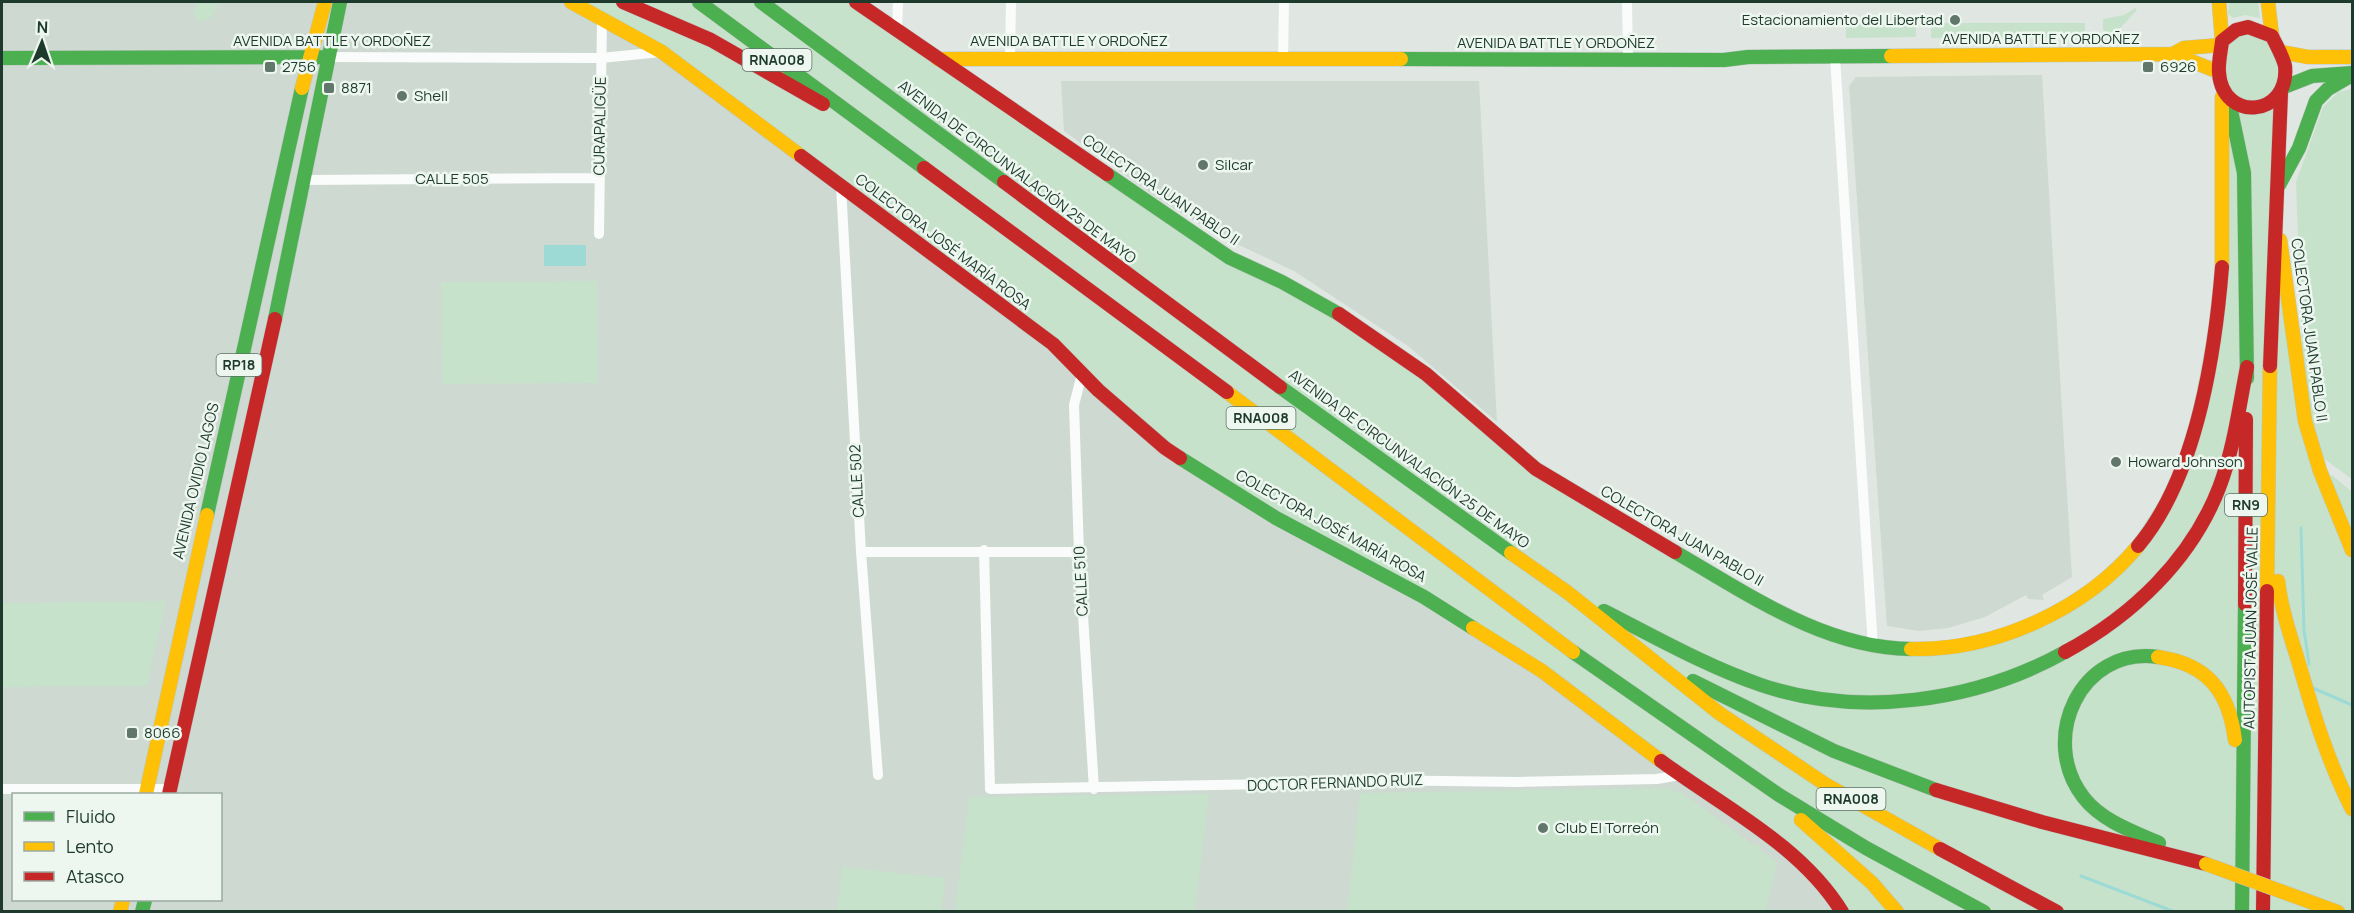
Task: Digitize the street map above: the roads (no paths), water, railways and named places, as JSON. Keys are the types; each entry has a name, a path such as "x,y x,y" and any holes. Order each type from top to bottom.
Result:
{"main road":[{"name":"AVENIDA OVIDIO LAGOS","path":"146,792 195,562 309,57 319,32 325,2"},
{"name":"RP18","path":"169,792 304,180 340,2"},
{"name":"COLECTORA JOSÉ MARÍA ROSA","path":"571,2 662,52 1053,344 1082,374 1165,448 1276,518 1424,597 1542,671 1680,775 1788,851 1829,891 1842,912"},
{"path":"623,2 682,24 800,94 856,119"},
{"name":"RNA008","path":"699,2 1013,232 1640,700 1754,779 1898,867 1984,912"},
{"name":"AVENIDA DE CIRCUNVALACIÓN 25 DE MAYO","path":"761,2 1341,432 1567,592 1719,713 1825,784 1920,839 2057,912"},
{"path":"769,2 805,34"},
{"name":"COLECTORA JUAN PABLO II","path":"856,2 1230,258 1285,282 1359,325 1426,374 1532,466 1655,542 1822,633 1873,647 1927,649 1985,638 2038,621 2078,598 2117,567 2142,541 2168,501 2196,420 2212,342 2223,251 2225,96"},
{"path":"2218,2 2221,43 2219,72 2225,96 2242,109 2257,110 2271,104 2282,90 2312,76 2352,74"},
{"path":"2268,2 2272,36 2281,52 2285,73 2282,90"},
{"path":"2221,43 2236,30 2248,27 2272,36"},
{"name":"AVENIDA BATTLE Y ORDOÑEZ","path":"938,58 1628,60 2173,54 2184,48 2221,43"},
{"path":"2281,52 2308,57 2352,57"},
{"name":"AVENIDA BATTLE Y ORDOÑEZ","path":"2173,54 2184,62 2210,65 2219,72"},
{"name":"AVENIDA BATTLE Y ORDOÑEZ","path":"2,58 328,57"},
{"path":"2277,190 2301,144 2310,110 2319,95 2352,74"},
{"name":"AUTOPISTA JUAN JOSÉ VALLE","path":"2263,912 2274,216 2282,90"},
{"name":"AUTOPISTA JUAN JOSÉ VALLE","path":"2225,96 2244,173 2247,367 2242,912"},
{"name":"COLECTORA JUAN PABLO II","path":"2274,216 2289,283 2297,380 2305,421 2326,489 2352,550"},
{"path":"1567,592 1725,671 1786,692 1846,701 1903,702 1962,694 2011,679 2059,658 2100,632 2139,600 2169,570 2196,532 2218,490 2234,436 2247,367"},
{"path":"2270,498 2278,586 2285,621 2309,708 2330,767 2352,809"},
{"path":"2244,798 2232,716 2225,697 2210,679 2193,667 2173,657 2143,655 2109,665 2082,686 2065,722 2063,743 2066,765 2088,803 2117,824 2206,864 2338,912"},
{"path":"1660,664 1747,710 1881,771 1973,802 2206,864"},
{"path":"1754,779 1872,883 1897,912"},
{"path":"2283,892 2324,912"}],"street":[{"path":"897,32 898,2"},
{"path":"1010,57 1011,2"},
{"path":"1283,58 1284,2"},
{"path":"1627,2 1628,60"},
{"name":"CURAPALIGÜE","path":"599,234 602,19"},
{"name":"AVENIDA BATTLE Y ORDOÑEZ","path":"328,57 601,58 662,52"},
{"path":"1835,57 1873,647"},
{"name":"CALLE 505","path":"304,180 600,178"},
{"name":"CALLE 502","path":"841,186 861,552 878,775"},
{"name":"CALLE 510","path":"1082,374 1074,405 1079,552 1094,789"},
{"path":"861,552 984,550 1079,552"},
{"name":"DOCTOR FERNANDO RUIZ","path":"984,550 990,789 1094,789 1371,780 1517,782 1657,779 1680,775"},
{"path":"2,789 169,792"}],"water":[{"path":"544,245 586,245 586,266 544,266"}],"waterway":[{"path":"2301,528 2304,630 2309,664"},
{"path":"2313,688 2352,705"},
{"path":"2081,876 2175,912"}],"place":[{"name":"Estacionamiento del Libertad","path":"1955,20"},
{"name":"2756","path":"270,67"},
{"name":"6926","path":"2148,67"},
{"name":"8871","path":"329,88"},
{"name":"Shell","path":"402,96"},
{"name":"Silcar","path":"1203,165"},
{"name":"Howard Johnson","path":"2116,462"},
{"name":"8066","path":"132,733"},
{"name":"Club El Torreón","path":"1543,828"}]}
